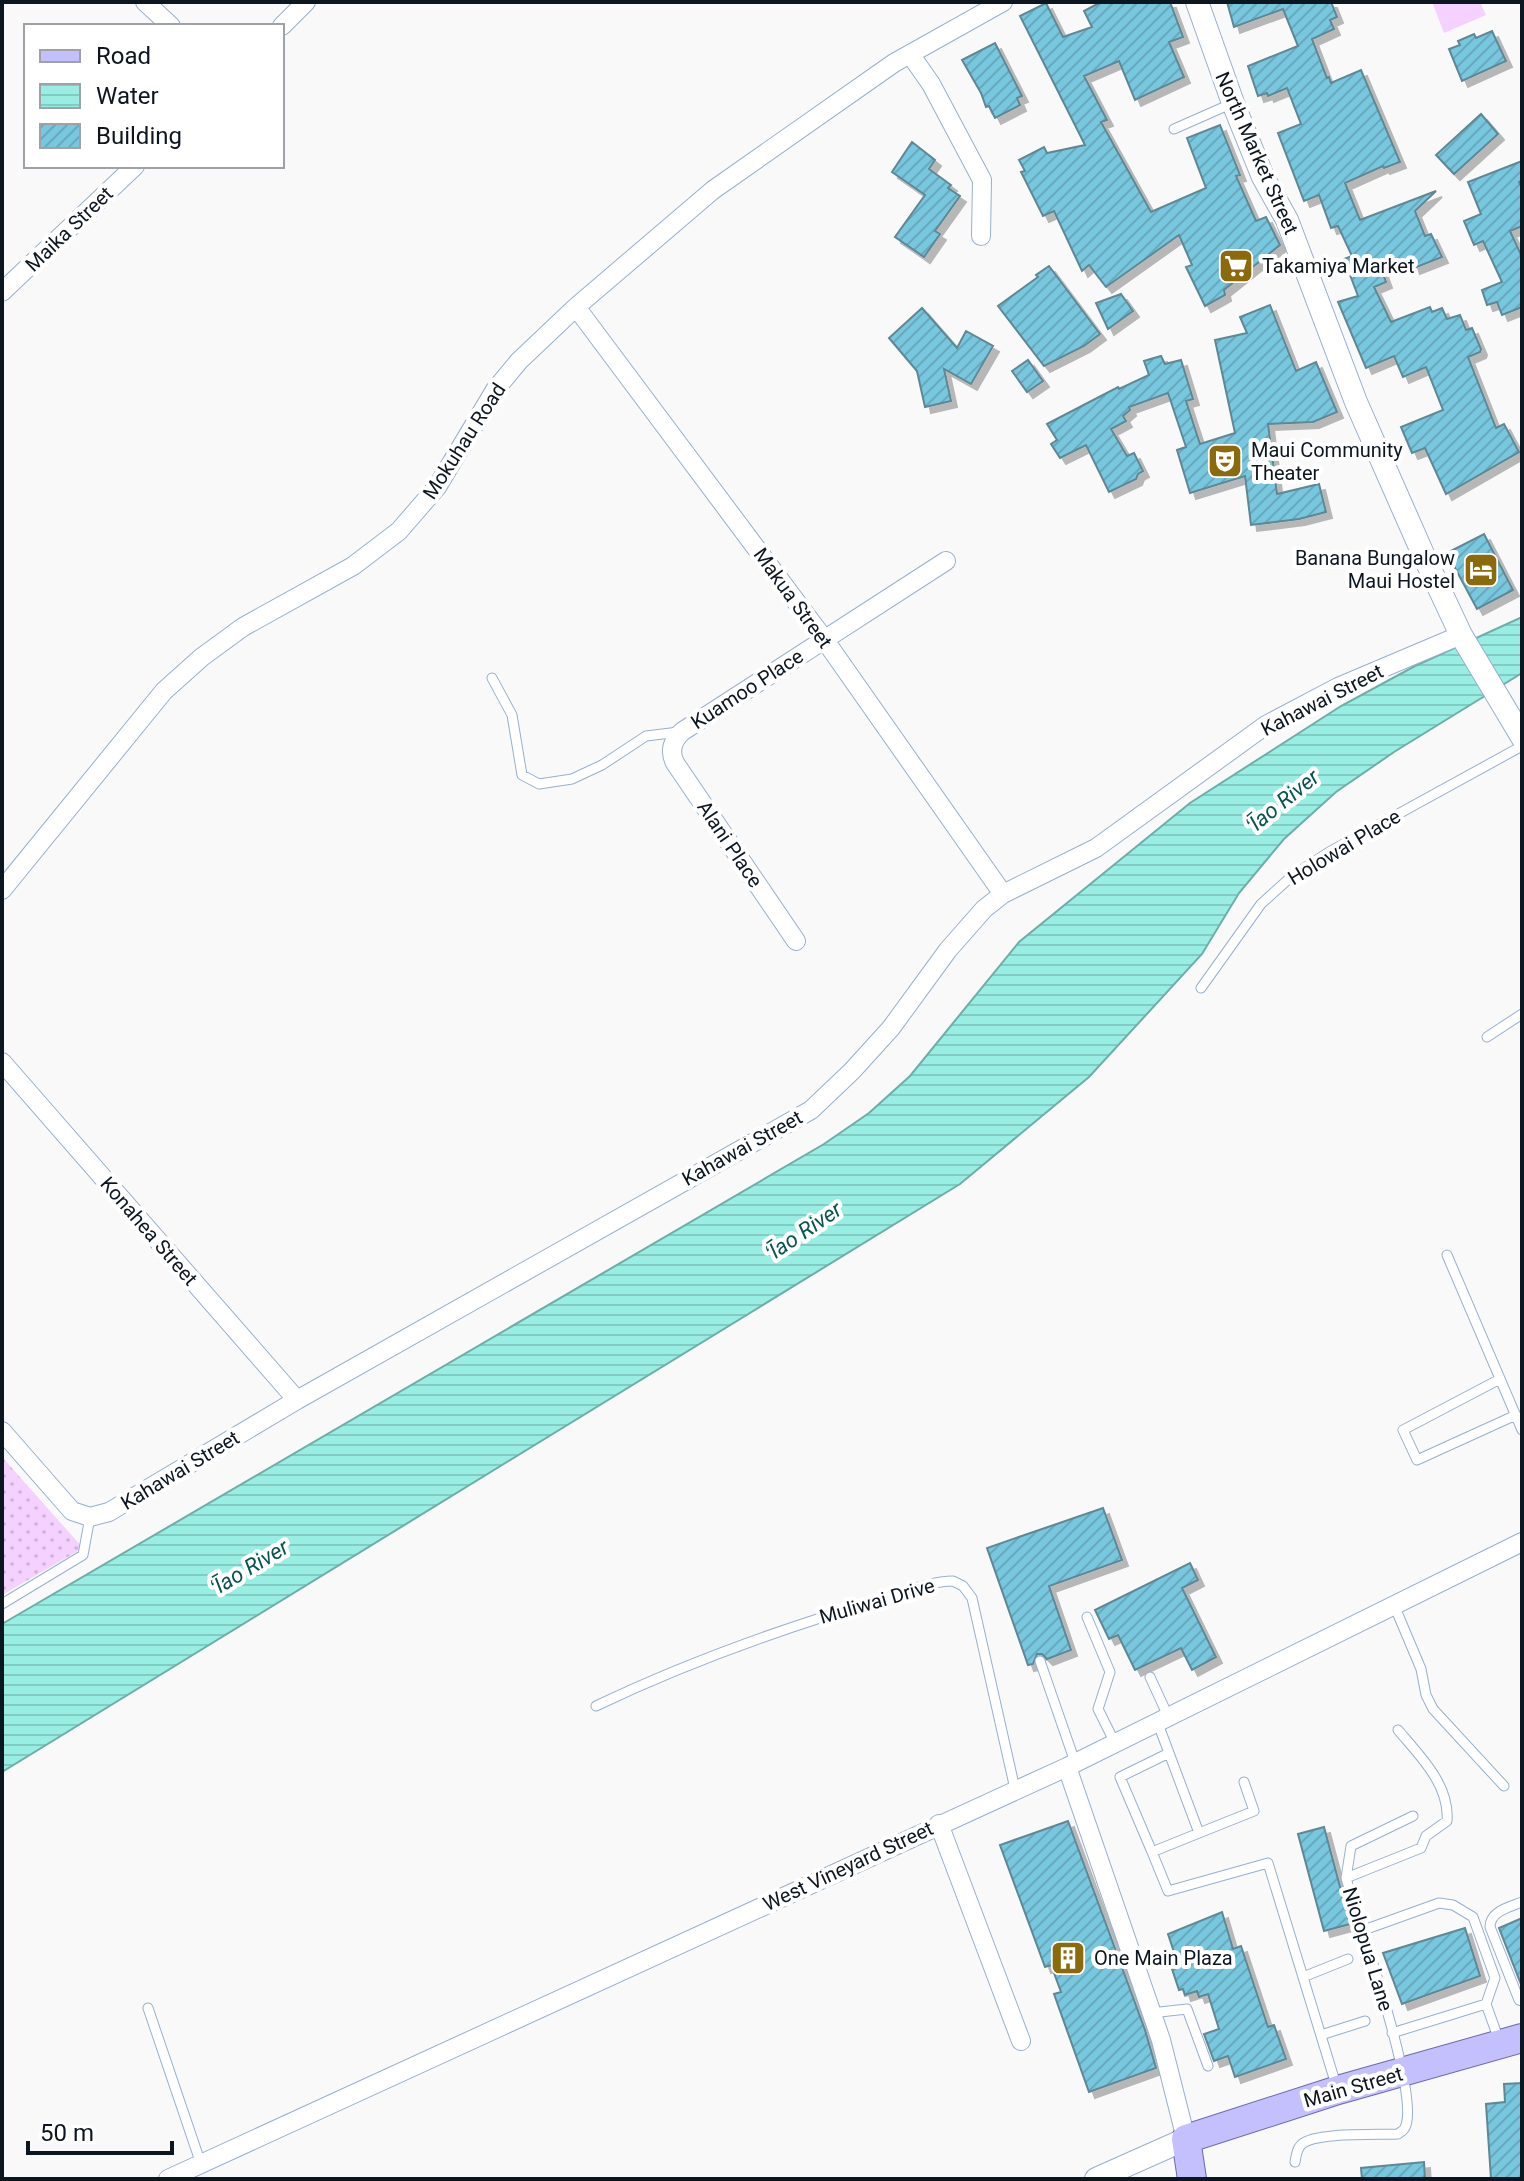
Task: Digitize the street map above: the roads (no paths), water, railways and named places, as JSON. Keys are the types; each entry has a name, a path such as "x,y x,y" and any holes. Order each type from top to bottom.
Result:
{"main road":[{"name":"Main Street","path":"1186,2139 1338,2090 1511,2042"},
{"path":"1186,2139 1192,2179"}],"street":[{"path":"145,2 169,24"},
{"path":"284,24 306,2"},
{"name":"Mokuhau Road","path":"2,890 164,691 202,657 243,627 353,566 399,531 437,487 495,390 519,361 576,307 713,190 910,54 1003,2"},
{"name":"North Market Street","path":"1197,2 1233,103 1263,177 1287,220 1356,402 1461,635 1522,737"},
{"path":"910,54 931,84 982,180 981,236"},
{"name":"Maika Street","path":"2,292 133,168"},
{"name":"Makua Street","path":"576,307 824,639 1003,894"},
{"name":"Kuamoo Place","path":"678,738 946,561"},
{"name":"Kahawai Street","path":"88,1517 113,1511 297,1400 811,1110 881,1039 948,950 984,909 1003,894 1096,848 1266,725 1338,687 1461,635"},
{"name":"Alani Place","path":"678,738 672,752 675,763 796,941"},
{"name":"Konahea Street","path":"2,1062 297,1400"},
{"path":"2,1431 67,1506 75,1513 88,1517"},
{"name":"West Vineyard Street","path":"168,2179 1071,1764 1522,1542"},
{"path":"1071,1764 1151,2013 1186,2139 1096,2179"},
{"path":"939,1824 1021,2041"}],"lane":[{"path":"1174,129 1233,103"},
{"path":"492,678 512,715 522,775 539,784 572,779 602,765 646,736 678,738"},
{"name":"Holowai Place","path":"1201,988 1261,904 1292,876 1329,852 1522,746"},
{"path":"1487,1037 1522,1014"},
{"path":"1447,1255 1522,1430"},
{"path":"1500,1379 1403,1430 1417,1460 1516,1415"},
{"path":"2,1604 83,1555 88,1517"},
{"name":"Muliwai Drive","path":"596,1706 657,1676 725,1650 836,1613 953,1581 963,1586 972,1598 1015,1789"},
{"path":"1394,1605 1421,1669 1426,1695 1433,1709 1504,1786"},
{"path":"1087,1617 1110,1672 1098,1709 1115,1743"},
{"path":"1040,1661 1071,1764"},
{"path":"1150,1677 1163,1719 1169,1753 1199,1833"},
{"path":"1346,1878 1421,1848 1426,1836 1447,1821 1448,1806 1431,1770 1398,1730"},
{"path":"1169,1753 1120,1777 1168,1891 1268,1863 1338,2090"},
{"path":"1152,1852 1254,1811 1244,1782"},
{"name":"Niolopua Lane","path":"1295,2162 1302,2143 1315,2138 1398,2134 1407,2121 1403,2073 1346,1878 1351,1846 1413,1816"},
{"path":"1522,1902 1495,1914 1490,1921 1519,2000 1522,2001"},
{"path":"1361,1931 1439,1903 1453,1905 1473,1917 1495,1978 1486,2004"},
{"path":"1303,1977 1348,1959"},
{"path":"1392,2033 1486,2004"},
{"path":"1486,2004 1511,2042"},
{"path":"148,2008 201,2164"},
{"path":"1151,2013 1187,2009 1208,2066"},
{"path":"1321,2035 1365,2021"}],"water":[{"name":"ʻĪao River","path":"1522,617 1522,673 1394,752 1336,792 1284,839 1239,893 1202,954 1089,1077 960,1184 2,1772 2,1624 824,1144 869,1113 910,1076 1019,942 1190,803 1341,706 1415,666"}],"place":[{"name":"Takamiya Market","path":"1236,266"},
{"name":"Maui Community Theater","path":"1225,461"},
{"name":"Banana Bungalow Maui Hostel","path":"1481,570"},
{"name":"One Main Plaza","path":"1068,1958"}]}
